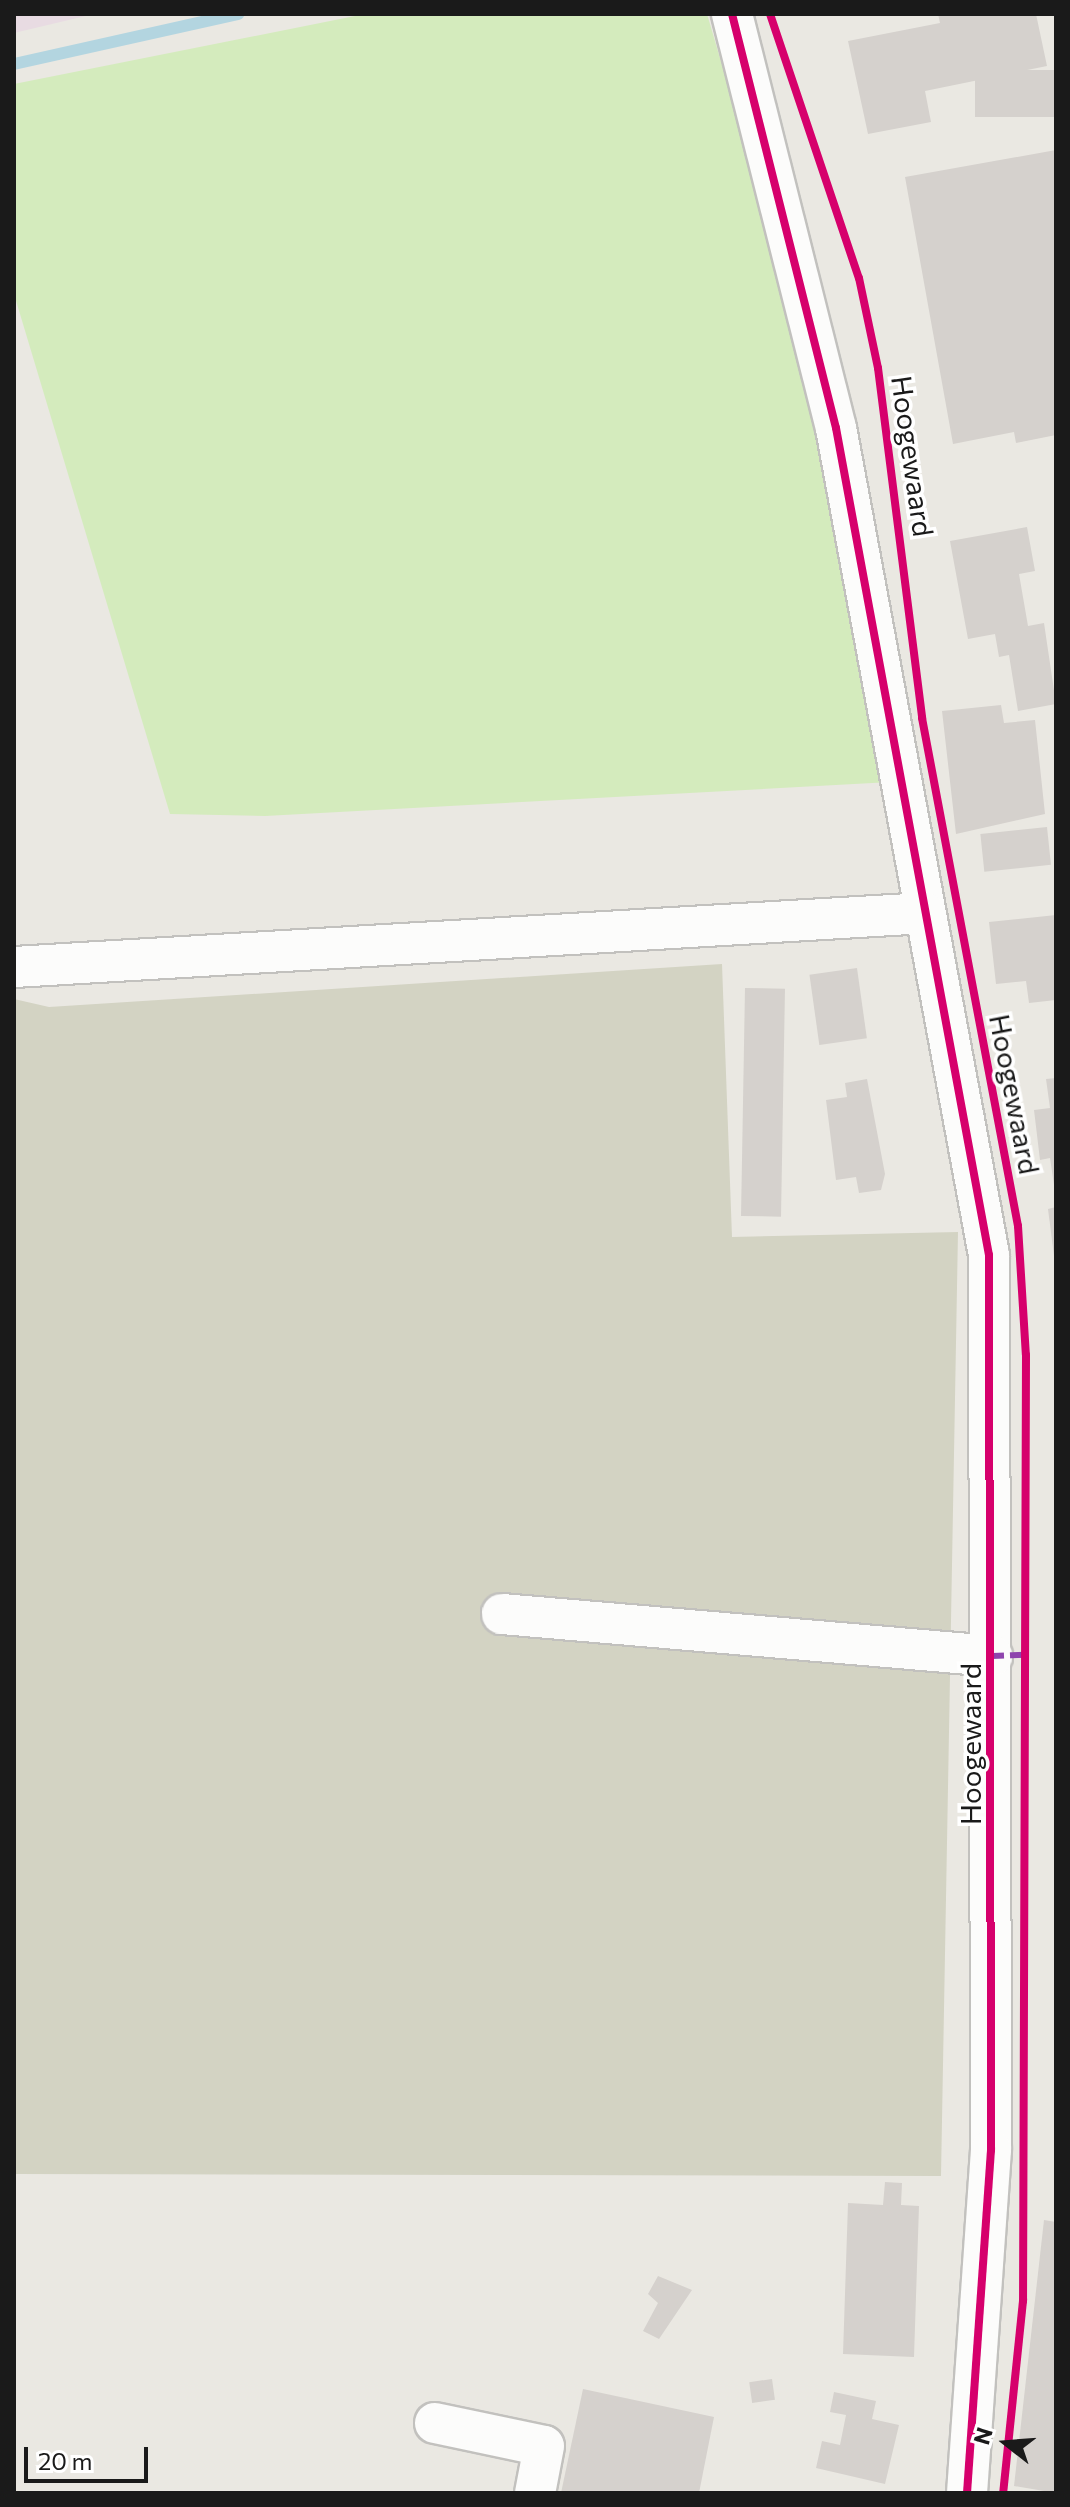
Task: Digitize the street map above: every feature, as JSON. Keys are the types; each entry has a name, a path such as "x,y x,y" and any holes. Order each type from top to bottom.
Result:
{"street":[{"name":"Hoogewaard","path":"732,14 836,428 989,1255 991,2150 967,2493"},
{"path":"14,967 925,913"},
{"path":"502,1614 992,1656"},
{"path":"435,2423 544,2446 535,2493"}],"shaded area":[{"path":"14,14 94,14 14,33"},
{"path":"722,964 732,1237 958,1232 941,2176 14,2174 14,999 49,1007"}],"green space":[{"path":"365,14 707,14 834,444 891,782 265,816 170,814 14,294 14,84"}],"building":[{"path":"938,14 1036,14 1047,66 925,91 931,122 868,134 848,41 940,23"},
{"path":"975,70 1056,70 1056,117 975,117"},
{"path":"1056,150 1056,435 1016,443 1014,432 953,444 905,177"},
{"path":"1027,527 1035,571 1019,574 1028,626 1044,623 1056,704 1018,711 1009,655 999,657 995,634 968,639 950,541"},
{"path":"1001,705 1004,723 1035,720 1045,814 956,834 942,711"},
{"path":"1047,827 1051,865 984,872 980,834"},
{"path":"1056,915 1056,1000 1029,1003 1026,981 996,984 989,922"},
{"path":"857,968 867,1038 819,1045 809,975"},
{"path":"745,988 785,989 781,1217 741,1216"},
{"path":"1056,1078 1054,1185 1050,1158 1040,1160 1034,1110 1050,1108 1046,1079"},
{"path":"867,1079 885,1174 881,1190 859,1193 856,1177 836,1180 826,1100 847,1097 845,1083"},
{"path":"1056,1207 1056,1256 1054,1256 1048,1209"},
{"path":"885,2182 902,2183 901,2205 919,2206 914,2357 843,2354 848,2203 883,2205"},
{"path":"1044,2220 1056,2222 1056,2493 1014,2486"},
{"path":"658,2276 692,2290 659,2339 643,2331 658,2303 648,2294"},
{"path":"772,2379 775,2400 752,2403 749,2382"},
{"path":"583,2389 714,2417 699,2493 561,2493"},
{"path":"834,2392 876,2401 872,2419 899,2425 885,2484 816,2468 822,2441 840,2445 846,2415 830,2412"}],"waterway":[{"path":"14,64 238,14"}],"marked path":[{"path":"992,1656 1025,1655"}],"cycle path":[{"path":"732,14 836,428 989,1255 991,2150 967,2493"},
{"path":"770,14 859,278 878,368 922,718 1018,1226 1026,1355 1023,2301 1003,2493"}]}
